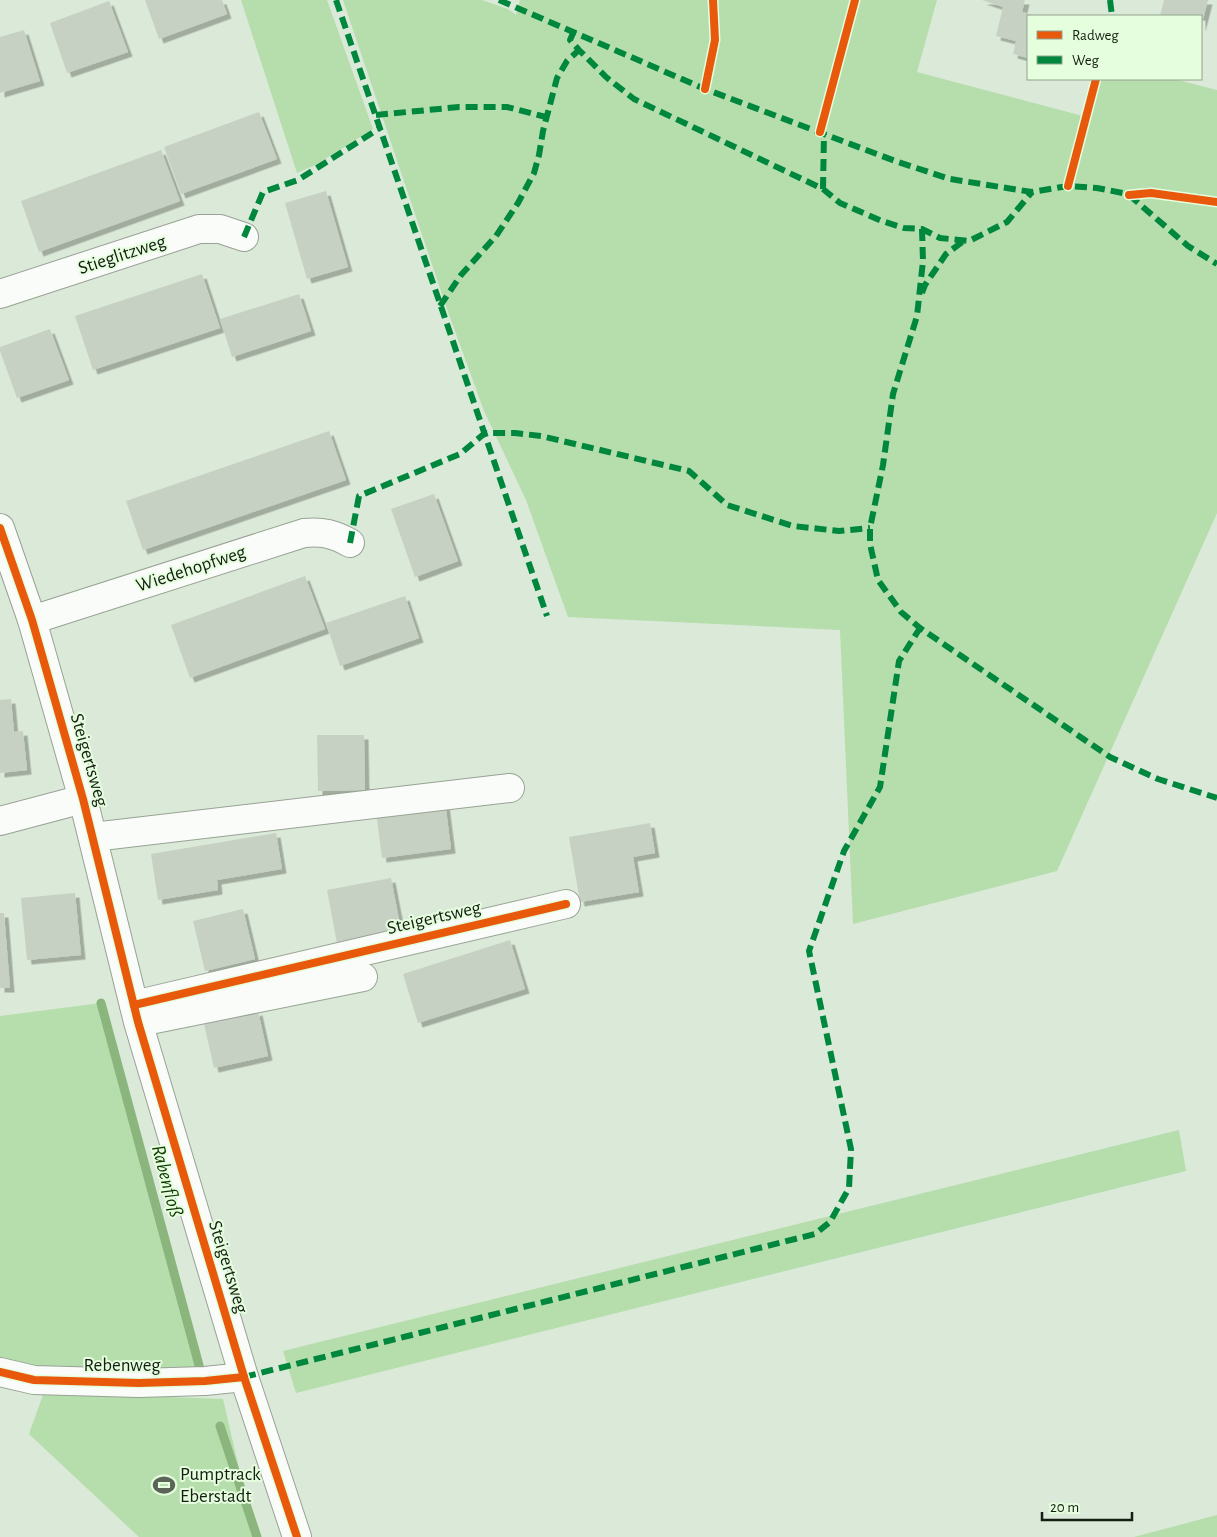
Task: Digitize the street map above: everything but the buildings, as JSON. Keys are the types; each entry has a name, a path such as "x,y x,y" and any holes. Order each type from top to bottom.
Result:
{"street":[{"name":"Stieglitzweg","path":"0,294 199,229 220,229 244,237"},
{"name":"Steigertsweg","path":"0,528 32,620 83,799 136,1013 244,1377 297,1537"},
{"name":"Wiedehopfweg","path":"32,620 304,533 320,531 350,543"},
{"name":"Steigertsweg","path":"93,837 510,788"},
{"path":"0,821 83,799"},
{"name":"Steigertsweg","path":"136,1013 566,904"},
{"path":"136,1013 363,977"},
{"name":"Rebenweg","path":"0,1372 34,1380 139,1383 205,1381 244,1377"}],"green space":[{"path":"241,0 327,0 373,129 317,164 297,173"},
{"path":"343,0 482,0 508,9 516,15 520,0 937,0 917,72 1083,116 1093,80 1178,80 1217,90 1217,513 1057,871 853,924 840,630 568,617 526,500 484,411 447,309"},
{"path":"101,1003 200,1369 0,1372 0,1016"},
{"path":"1179,1130 1186,1171 296,1393 283,1351"},
{"name":"Pumptrack Eberstadt","path":"44,1392 223,1399 255,1537 139,1537 29,1434"},
{"path":"1217,1515 1217,1537 1134,1537"}],"waterway":[{"name":"Rabenfloß","path":"101,1003 200,1369"},
{"name":"Rabenfloß","path":"220,1426 257,1537"}],"marked path":[{"path":"336,0 547,616"},
{"path":"499,0 705,89 898,162 950,179 1032,192 1068,186 1097,188 1133,195"},
{"path":"1110,0 1112,15"},
{"path":"574,31 570,40 606,77 634,99 823,189 840,203 882,221 904,228 922,229 940,238 969,241 1007,222 1032,192"},
{"path":"440,306 461,275 496,236 518,203 534,173 557,78 567,61 579,50"},
{"path":"376,115 459,107 507,107 546,117"},
{"path":"244,237 263,192 298,180 380,128"},
{"path":"823,189 824,134"},
{"path":"1129,195 1188,246 1217,264"},
{"path":"922,229 923,261 917,316 893,394 883,465 870,528 870,544 878,580 901,612 920,628 1110,757 1158,779 1217,798"},
{"path":"922,293 925,285 946,254 965,240"},
{"path":"350,543 359,496 460,454 485,433 515,433 541,436 689,471 727,505 793,526 839,531 870,528"},
{"path":"244,1377 815,1234 830,1222 849,1188 851,1149 809,951 844,851 880,787 899,661 920,628"}],"cycle path":[{"path":"705,89 715,40 713,0"},
{"path":"820,132 855,0"},
{"path":"1068,186 1096,80"},
{"path":"1129,195 1151,193 1217,202"},
{"path":"0,528 32,620 83,799 138,1022 244,1377 297,1537"},
{"path":"134,1005 566,904"},
{"path":"0,1372 34,1380 139,1383 205,1381 244,1377"}],"place":[{"name":"Pumptrack Eberstadt","path":"164,1485"}]}
